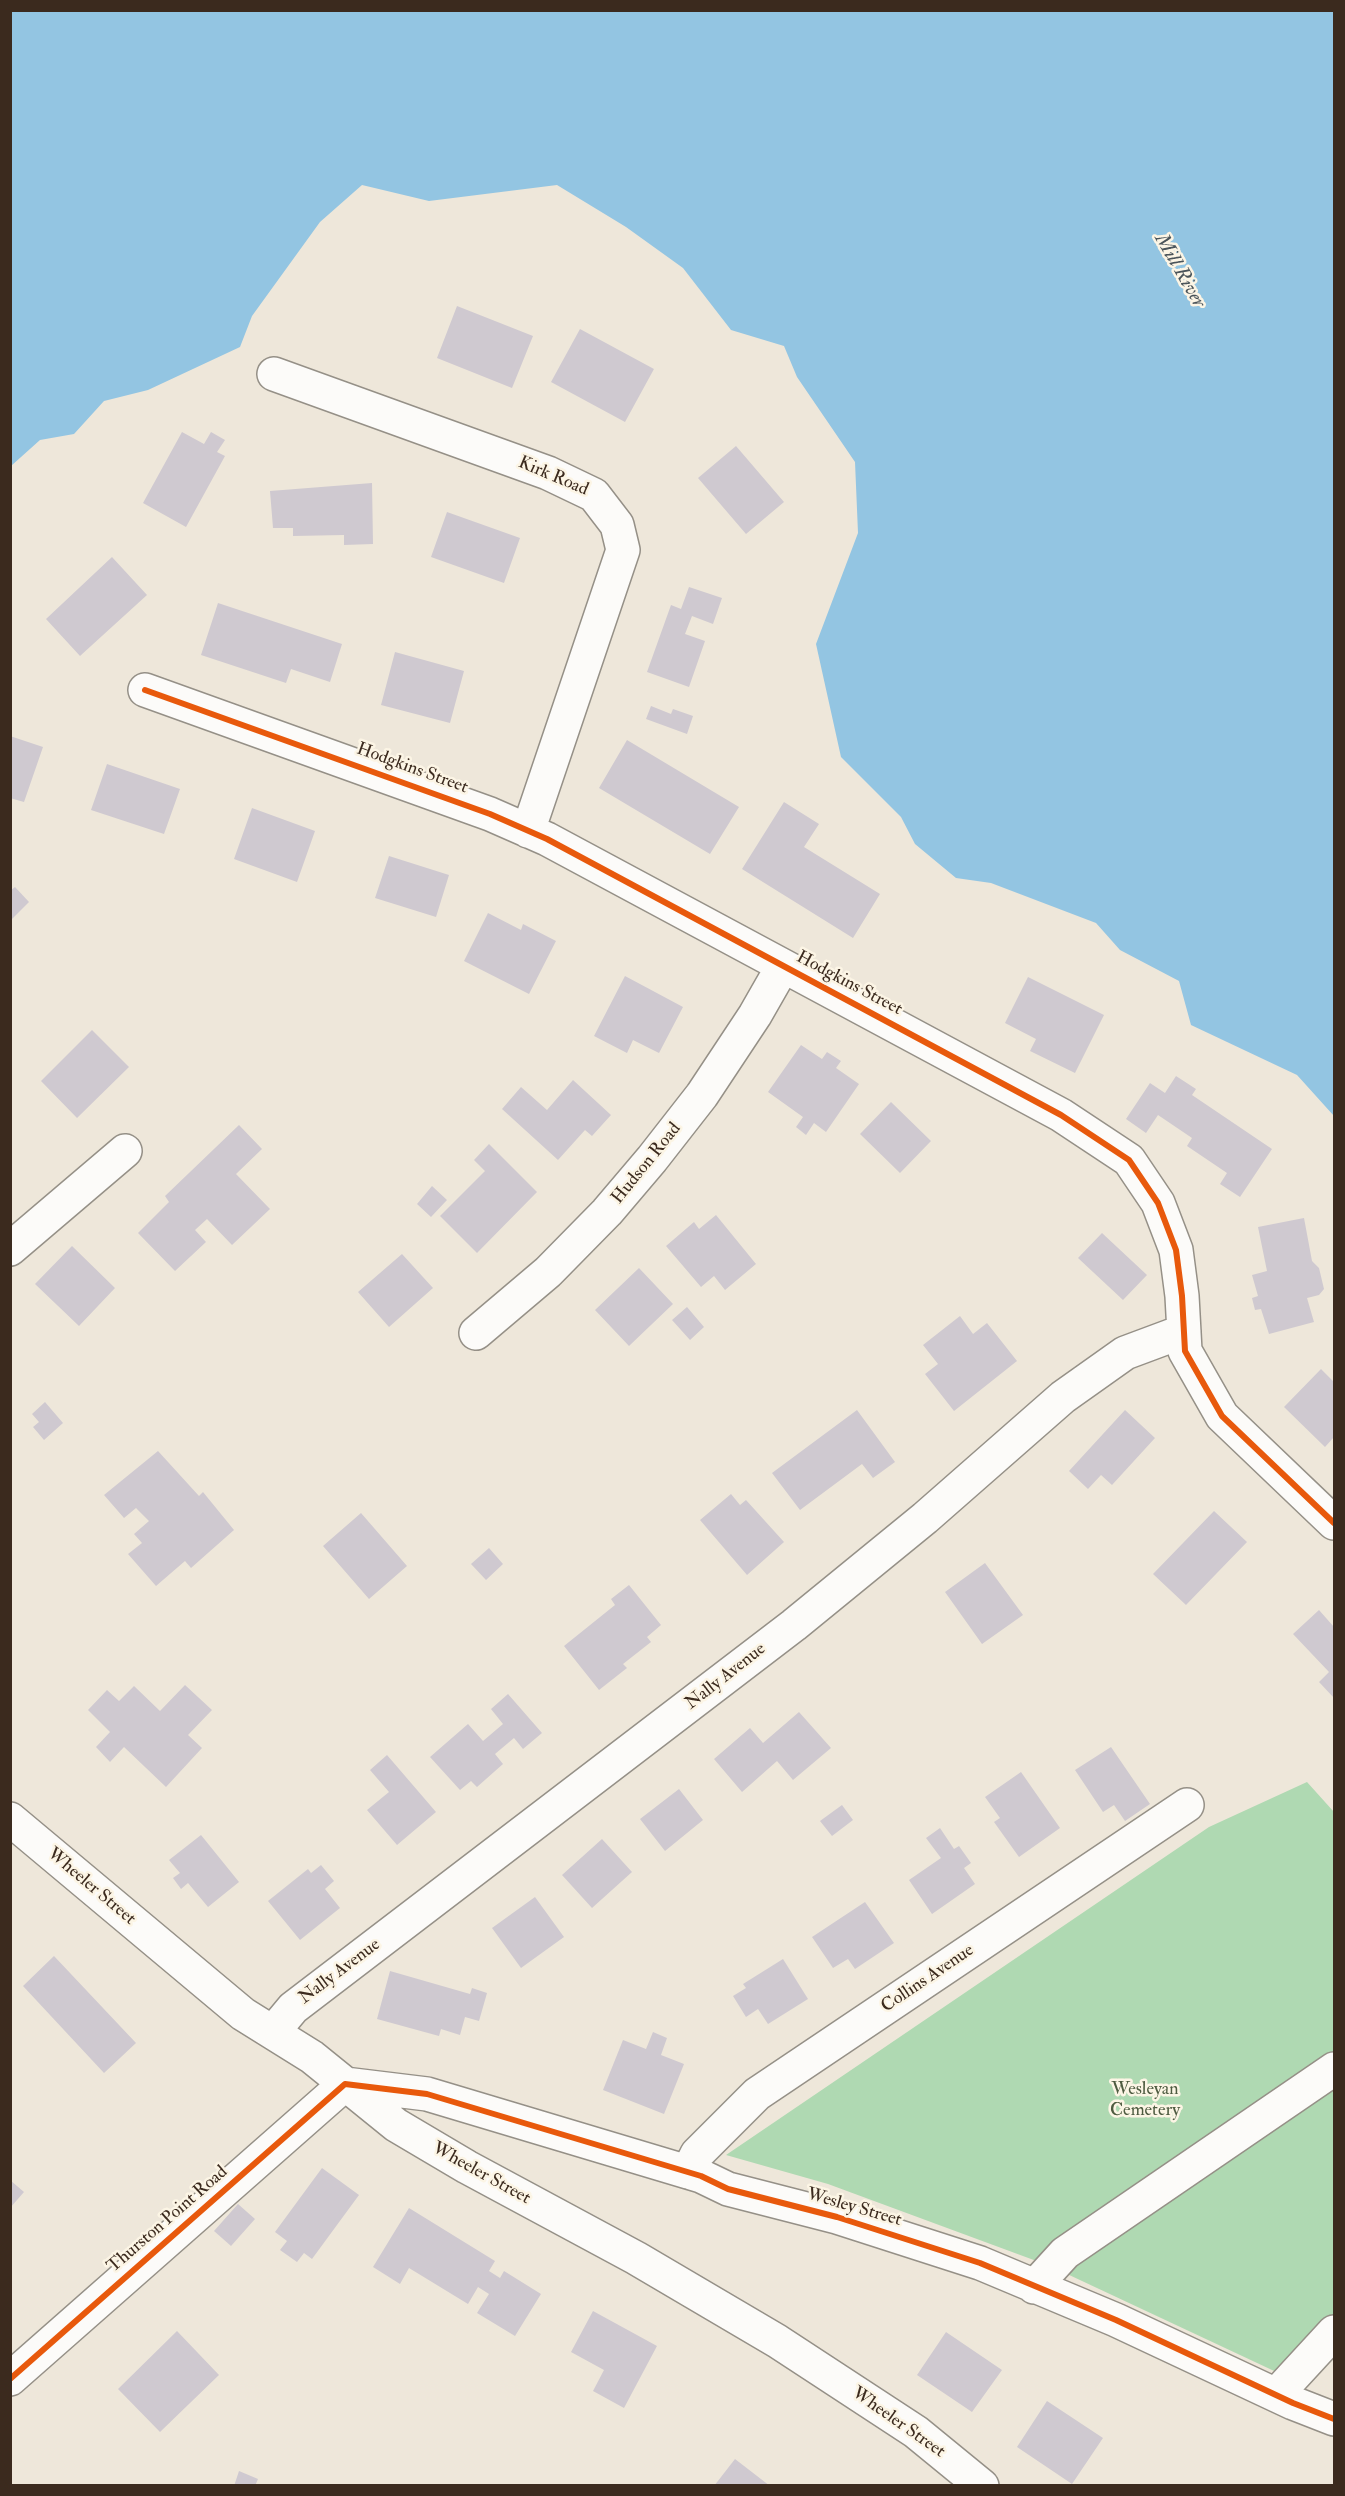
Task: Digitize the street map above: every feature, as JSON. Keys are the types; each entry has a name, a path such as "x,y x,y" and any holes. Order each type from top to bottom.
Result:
{"street":[{"name":"Kirk Road","path":"274,374 548,473 594,495 616,525 623,550 528,831"},
{"name":"Hodgkins Street","path":"145,690 490,813 528,831 1061,1115 1129,1160 1158,1203 1176,1250 1185,1352 1222,1416 1335,1523"},
{"name":"Hudson Road","path":"476,1333 548,1272 607,1212 652,1159 702,1095 755,1016 783,966"},
{"path":"10,1249 124,1151"},
{"name":"Nally Avenue","path":"273,2032 293,2008 794,1625 925,1518 1063,1397 1125,1353 1184,1331"},
{"name":"Collins Avenue","path":"688,2172 697,2154 757,2094 1186,1805"},
{"name":"Wheeler Street","path":"10,1819 243,2014 312,2057 396,2125 422,2142 636,2258 777,2341 916,2432 982,2486"},
{"path":"1034,2287 1065,2253 1335,2069"},
{"name":"Wesley Street","path":"345,2084 427,2094 688,2172 728,2189 837,2217 980,2263 1116,2320 1276,2395 1335,2419"},
{"name":"Thurston Point Road","path":"10,2379 345,2084"},
{"path":"1276,2395 1335,2332"}],"green space":[{"name":"Wesleyan Cemetery","path":"1307,1782 1334,1812 1334,2330 1287,2377 1050,2266 828,2184 726,2155 1209,1827"}],"water":[{"name":"Mill River","path":"11,10 1334,11 1334,1116 1297,1075 1191,1025 1179,981 1120,950 1096,923 991,883 956,878 915,844 901,817 841,757 816,644 858,533 855,462 797,377 784,346 731,330 683,268 626,227 557,185 429,201 362,185 320,222 252,316 240,347 148,390 104,401 74,434 40,440 11,466"}],"building":[{"path":"457,306 533,336 512,388 437,358"},
{"path":"580,329 654,369 625,422 551,382"},
{"path":"182,432 204,444 211,432 225,440 217,452 225,456 186,527 143,503"},
{"path":"736,446 784,502 746,534 698,478"},
{"path":"372,483 373,544 344,545 344,535 293,536 293,528 273,528 270,491"},
{"path":"447,512 520,538 504,583 431,557"},
{"path":"112,557 147,595 80,656 46,619"},
{"path":"689,587 722,598 713,624 692,616 685,634 705,641 689,687 647,672 671,605 681,609"},
{"path":"218,603 342,644 330,682 291,669 286,683 201,655"},
{"path":"395,652 464,671 450,723 381,705"},
{"path":"651,706 671,714 673,709 693,716 687,734 646,719"},
{"path":"10,736 43,747 24,802 10,798"},
{"path":"627,740 739,807 710,854 599,788"},
{"path":"107,764 180,789 164,834 91,810"},
{"path":"784,802 819,824 804,847 880,894 853,938 742,869"},
{"path":"252,808 315,831 297,882 234,859"},
{"path":"389,856 449,875 436,917 375,898"},
{"path":"15,887 29,902 10,921 10,891"},
{"path":"488,913 521,930 523,924 556,941 529,994 464,961"},
{"path":"625,976 683,1007 659,1053 633,1040 627,1053 594,1036"},
{"path":"1028,977 1104,1015 1075,1073 1030,1051 1036,1039 1005,1023"},
{"path":"92,1030 129,1067 77,1118 41,1081"},
{"path":"801,1045 822,1059 827,1052 841,1061 836,1068 859,1084 826,1132 814,1123 806,1135 796,1127 803,1117 768,1092"},
{"path":"1176,1076 1196,1089 1192,1095 1272,1149 1240,1197 1220,1184 1227,1173 1187,1146 1192,1138 1158,1115 1146,1133 1126,1119 1150,1083 1165,1093"},
{"path":"573,1080 611,1115 592,1136 585,1130 558,1160 502,1109 521,1087 547,1110"},
{"path":"891,1102 931,1141 900,1173 860,1134"},
{"path":"239,1125 262,1149 236,1174 270,1209 232,1245 207,1219 195,1230 206,1242 175,1271 138,1233 169,1202 165,1196"},
{"path":"489,1144 537,1192 477,1253 440,1216 485,1171 474,1160"},
{"path":"432,1186 447,1200 431,1217 417,1204"},
{"path":"716,1215 756,1264 725,1290 714,1276 701,1287 666,1246 694,1222 699,1229"},
{"path":"1304,1218 1312,1261 1319,1268 1324,1289 1319,1295 1307,1298 1314,1322 1269,1334 1261,1309 1255,1310 1252,1298 1258,1296 1252,1275 1267,1271 1258,1227"},
{"path":"1102,1233 1147,1275 1123,1300 1078,1258"},
{"path":"72,1246 115,1288 79,1326 35,1284"},
{"path":"402,1254 433,1288 389,1327 358,1292"},
{"path":"639,1268 673,1304 629,1346 595,1310"},
{"path":"687,1307 704,1327 690,1340 672,1320"},
{"path":"960,1316 973,1334 987,1323 1017,1361 954,1411 925,1374 938,1364 923,1345"},
{"path":"1321,1369 1334,1382 1334,1437 1325,1447 1284,1407"},
{"path":"45,1402 63,1423 44,1440 33,1427 39,1422 32,1414"},
{"path":"857,1410 895,1462 873,1478 862,1464 800,1510 772,1473"},
{"path":"1125,1410 1155,1438 1112,1485 1101,1475 1088,1489 1069,1471"},
{"path":"158,1451 199,1496 203,1492 234,1530 191,1568 185,1561 156,1586 128,1554 142,1543 134,1534 149,1521 136,1508 124,1518 104,1495"},
{"path":"731,1494 740,1505 746,1500 784,1542 747,1575 700,1520"},
{"path":"1214,1511 1247,1542 1186,1605 1153,1574"},
{"path":"361,1513 407,1566 369,1599 323,1546"},
{"path":"489,1548 503,1564 486,1580 471,1564"},
{"path":"985,1563 1023,1615 982,1644 945,1592"},
{"path":"629,1585 661,1625 647,1637 651,1642 623,1664 627,1668 599,1690 564,1646 615,1605 611,1599"},
{"path":"1319,1610 1334,1627 1334,1698 1319,1682 1329,1672 1293,1634"},
{"path":"185,1685 212,1710 188,1735 202,1748 166,1787 124,1747 110,1762 96,1747 110,1732 88,1710 107,1690 119,1701 134,1686 160,1711"},
{"path":"508,1694 542,1733 523,1749 514,1738 495,1754 503,1764 477,1787 471,1781 460,1790 430,1757 468,1724 483,1741 503,1724 491,1709"},
{"path":"799,1712 831,1748 793,1780 777,1761 742,1792 714,1759 750,1728 763,1743"},
{"path":"1111,1747 1150,1804 1125,1821 1114,1805 1103,1812 1075,1770"},
{"path":"387,1755 436,1812 397,1845 367,1810 389,1792 370,1770"},
{"path":"1021,1772 1060,1828 1019,1857 994,1822 1000,1818 985,1797"},
{"path":"679,1789 703,1820 665,1851 640,1819"},
{"path":"842,1805 853,1820 832,1836 820,1821"},
{"path":"940,1828 954,1849 959,1846 971,1863 964,1868 975,1884 932,1914 909,1880 941,1858 926,1838"},
{"path":"201,1835 239,1882 208,1907 188,1883 181,1889 173,1878 180,1873 169,1860"},
{"path":"602,1839 632,1872 592,1908 562,1875"},
{"path":"321,1865 334,1881 325,1889 340,1908 300,1940 268,1901 308,1869 311,1873"},
{"path":"535,1897 564,1937 521,1968 492,1928"},
{"path":"865,1902 894,1943 855,1969 848,1959 833,1968 812,1937"},
{"path":"54,1956 136,2043 104,2073 23,1986"},
{"path":"783,1959 808,1999 768,2024 758,2009 746,2017 733,1996 746,1988 743,1984"},
{"path":"390,1971 470,1994 472,1988 487,1993 479,2021 465,2017 460,2035 441,2029 439,2036 377,2019"},
{"path":"653,2032 667,2038 661,2055 684,2064 664,2114 603,2090 623,2040 646,2049"},
{"path":"322,2168 359,2195 312,2259 304,2253 297,2262 280,2250 287,2241 275,2232"},
{"path":"10,2180 24,2192 10,2208"},
{"path":"238,2204 255,2219 231,2246 214,2231"},
{"path":"409,2208 495,2261 489,2271 500,2278 504,2271 541,2294 515,2336 477,2313 489,2294 478,2287 468,2304 409,2268 400,2284 373,2267"},
{"path":"593,2311 657,2346 624,2408 593,2391 604,2370 571,2352"},
{"path":"177,2331 219,2375 160,2432 118,2389"},
{"path":"946,2332 1002,2370 972,2412 917,2375"},
{"path":"1047,2401 1103,2438 1072,2484 1017,2447"},
{"path":"735,2459 770,2486 714,2486"},
{"path":"239,2471 258,2479 255,2486 234,2486"}],"cycle path":[{"path":"145,690 490,814 547,839 1061,1115 1129,1160 1158,1203 1176,1250 1182,1296 1185,1351 1222,1416 1334,1523"},
{"path":"10,2379 345,2084 427,2094 701,2176 728,2189 837,2217 980,2263 1116,2320 1293,2403 1334,2419"}]}
